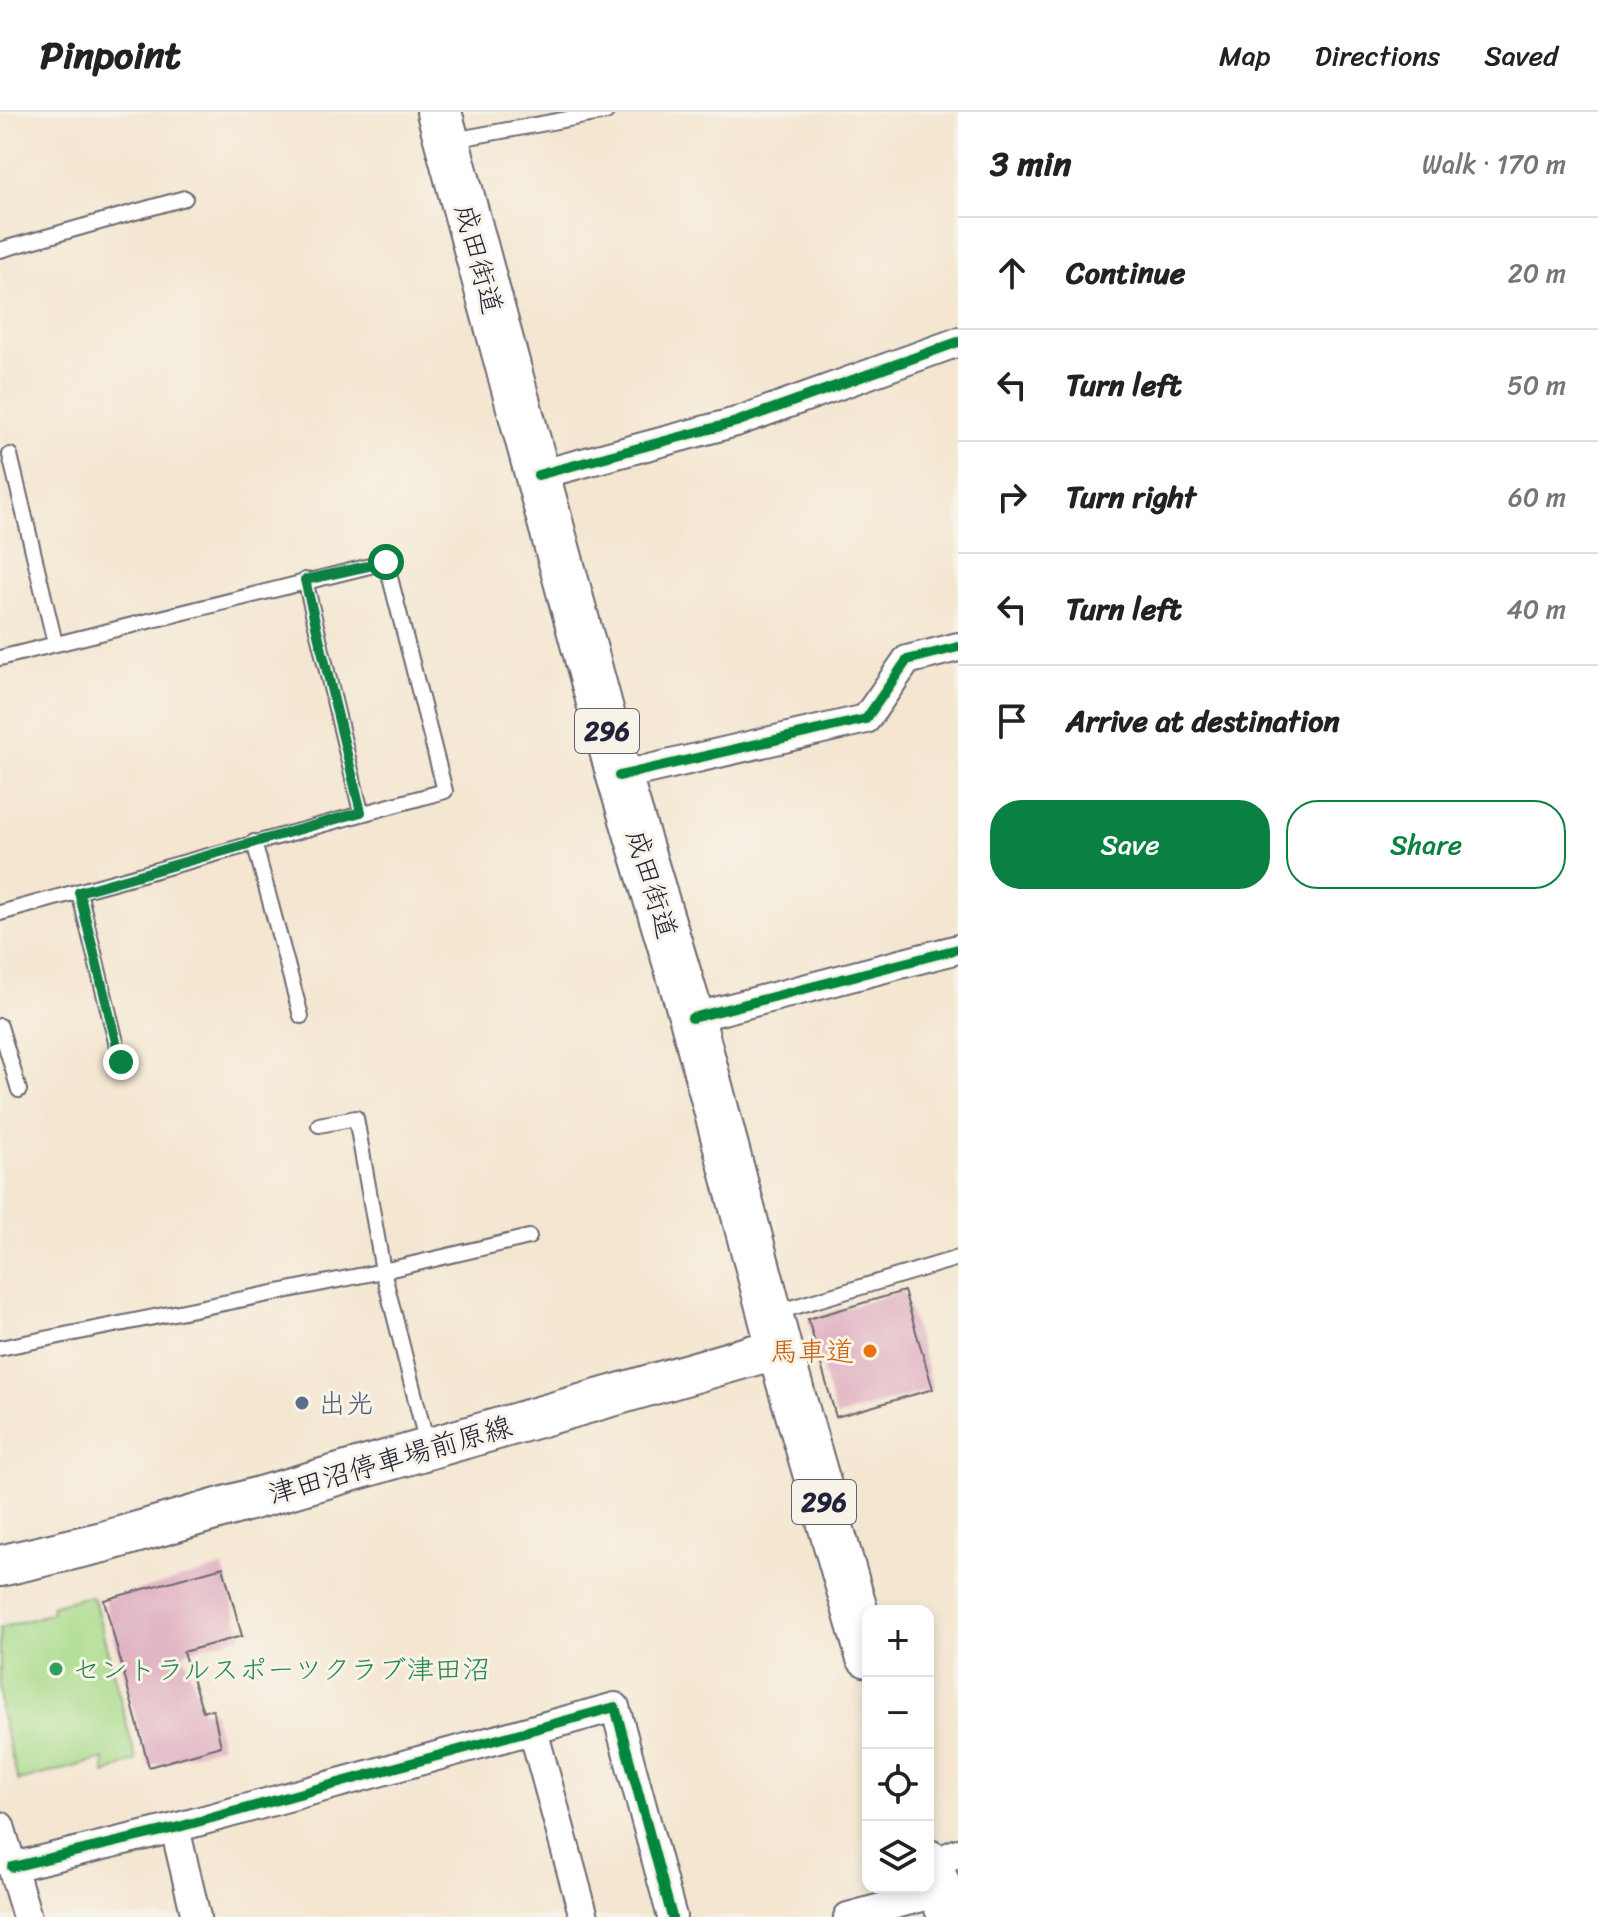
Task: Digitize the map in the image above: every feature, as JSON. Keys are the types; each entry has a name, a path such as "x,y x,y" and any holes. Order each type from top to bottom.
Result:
{"highway":[{"name":"成田街道","path":"443,127 619,776 692,1018 775,1331 862,1634"}],"main road":[{"name":"津田沼停車場前原線","path":"0,1566 103,1542 428,1449 775,1331"}],"street":[{"path":"538,475 736,422 958,342"},
{"path":"619,776 866,719 907,660 958,647"},
{"path":"692,1018 958,949"},
{"path":"12,1867 175,1828 615,1707 672,1917"},
{"path":"533,1730 584,1917"},
{"path":"0,1826 27,1917"},
{"path":"175,1828 196,1917"},
{"path":"848,1917 941,1878"}],"lane":[{"path":"443,127 606,112"},
{"path":"0,250 185,198"},
{"path":"10,455 55,643"},
{"path":"0,658 386,562 445,791 0,913"},
{"path":"305,580 361,812"},
{"path":"254,842 301,1016"},
{"path":"79,892 121,1062"},
{"path":"0,1026 19,1090"},
{"path":"319,1125 356,1118 383,1271 428,1449"},
{"path":"0,1348 383,1271 529,1237"},
{"path":"775,1331 958,1258"}],"green space":[{"name":"セントラルスポーツクラブ津田沼","path":"88,1596 94,1599 136,1760 105,1774 104,1759 18,1781 0,1711 0,1628 52,1613 51,1606"}],"building":[{"path":"904,1291 933,1389 836,1417 808,1319"},
{"name":"セントラルスポーツクラブ津田沼","path":"223,1567 242,1636 183,1652 203,1711 213,1710 221,1746 149,1767 104,1600"}],"cycle path":[{"path":"538,475 736,422 958,342"},
{"path":"619,776 866,719 907,660 958,647"},
{"path":"692,1018 958,949"},
{"path":"12,1867 175,1828 615,1707 672,1917"}],"place":[{"name":"馬車道","path":"870,1351"},
{"name":"出光","path":"302,1403"},
{"name":"セントラルスポーツクラブ津田沼","path":"56,1669"}],"route":[{"path":"121,1062 79,892 361,812 305,580 386,562"}]}
